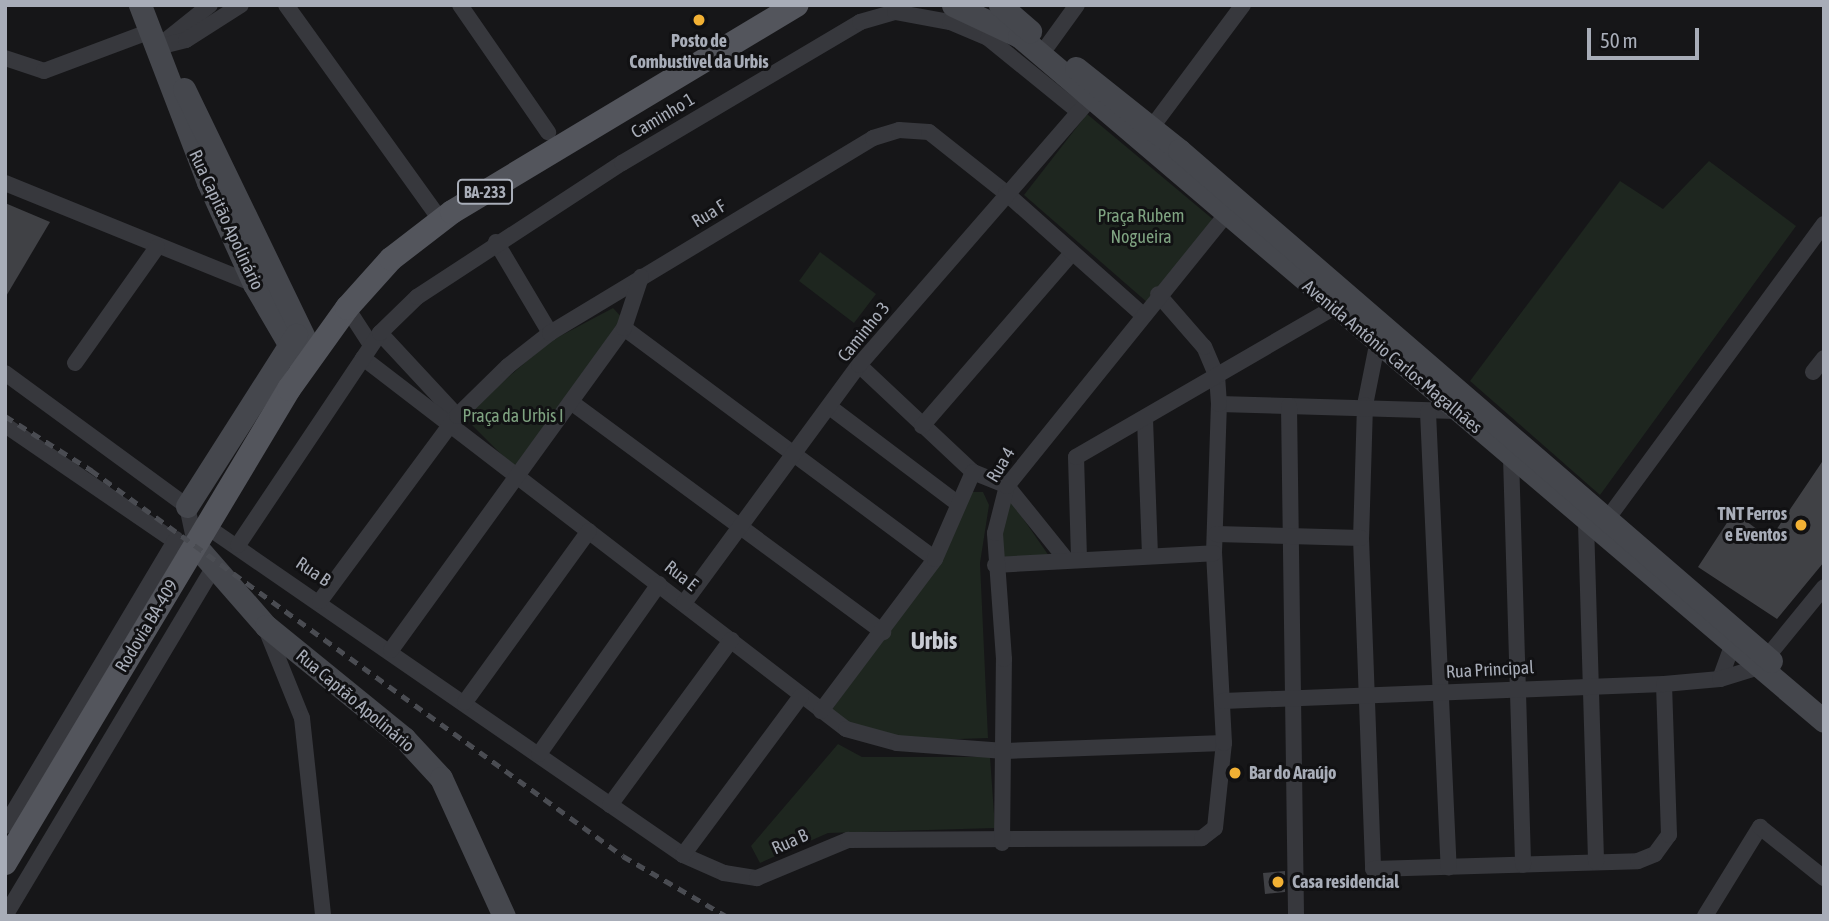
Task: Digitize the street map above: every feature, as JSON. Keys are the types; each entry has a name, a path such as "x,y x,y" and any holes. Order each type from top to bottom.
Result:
{"main road":[{"name":"Rua Capitão Apolinário","path":"140,5 158,48 179,76 254,284 295,337"},
{"name":"BA-233","path":"725,44 740,26 772,5"},
{"name":"BA-233","path":"308,361 347,308 391,260 452,212 725,44 748,38 797,5"},
{"name":"Avenida Antônio Carlos Magalhães","path":"953,5 1019,36 1084,105 1231,209 1761,663 1824,722"},
{"name":"Avenida Antônio Carlos Magalhães","path":"1000,5 1152,127 1231,209 1333,308 1455,411 1597,525 1731,648 1824,701"},
{"name":"Rua Capitão Apolinário","path":"216,179 308,361"},
{"path":"187,506 295,337"},
{"name":"Rodovia BA-409","path":"5,863 192,541 308,361"},
{"name":"Rua Captão Apolinário","path":"192,541 212,570 266,626 404,738 441,778 504,916"}],"street":[{"path":"158,48 210,5"},
{"path":"5,58 44,71 158,48 186,40 240,5"},
{"path":"286,5 433,211"},
{"path":"460,5 548,132"},
{"path":"1048,45 1077,5"},
{"path":"1152,127 1243,5"},
{"name":"Caminho 1","path":"238,545 371,345 417,297 496,242 876,16 923,13 988,38 1084,105"},
{"name":"Caminho 3","path":"684,603 831,408 859,365 1084,105"},
{"name":"Rua F","path":"320,601 454,421 550,333 873,138 899,130 929,132 1006,193"},
{"path":"5,183 157,247 254,284"},
{"path":"1006,193 1143,315"},
{"name":"Rua 4","path":"1002,843 1005,751 995,533 1007,486 1158,294 1231,209"},
{"path":"1596,862 1590,685 1597,525 1824,224"},
{"path":"496,242 550,333"},
{"path":"75,363 157,247"},
{"path":"922,426 1072,253"},
{"path":"391,650 514,476 624,328 641,277"},
{"path":"995,565 1073,558 1214,553 1219,404 1217,377 1196,334 1158,294"},
{"name":"Rua E","path":"347,308 371,345 514,476 846,729 897,744 1005,751 1224,743"},
{"path":"1073,558 1076,457 1333,308"},
{"path":"624,328 935,559"},
{"path":"371,345 454,421"},
{"path":"1377,345 1365,405 1361,538 1373,869 1449,869 1638,861 1667,843 1664,684"},
{"path":"1813,372 1824,358"},
{"path":"859,365 973,472 1007,486 1073,558"},
{"path":"5,373 187,506 192,541 5,826"},
{"path":"571,402 883,632"},
{"path":"1219,404 1365,405 1428,412 1455,411"},
{"path":"1289,406 1295,534 1292,700 1296,916"},
{"path":"831,408 957,503"},
{"path":"1428,412 1443,692 1449,869"},
{"path":"1145,419 1150,554"},
{"name":"Rua B","path":"5,425 192,541 238,545 683,855 741,878 757,877 848,840 1002,843 1210,836 1216,828 1224,743 1214,553"},
{"path":"1511,457 1514,688 1523,865"},
{"path":"821,711 883,632 935,559 957,503 973,472"},
{"path":"464,702 589,531"},
{"path":"1216,534 1295,534 1361,538"},
{"path":"5,916 212,570"},
{"path":"538,754 659,584"},
{"path":"1761,663 1824,587"},
{"path":"266,626 302,718 323,916"},
{"path":"610,805 731,640"},
{"path":"1720,679 1731,648"},
{"name":"Rua Principal","path":"1223,701 1664,684 1720,679 1761,663"},
{"path":"683,855 801,696"},
{"path":"1705,916 1760,827 1824,878"}],"green space":[{"name":"Praça Rubem Nogueira","path":"1087,114 1215,221 1148,303 1024,195"},
{"path":"1709,161 1796,226 1600,495 1470,381 1620,181 1663,209"},
{"path":"820,252 876,294 854,323 799,281"},
{"name":"Praça da Urbis I","path":"613,308 626,322 516,469 463,416 549,342"},
{"path":"969,492 983,492 989,505 980,563 988,738 903,741 852,728 831,711 935,566"},
{"path":"1007,501 1013,504 1049,556 990,559"},
{"path":"838,744 862,757 990,757 995,828 828,833 760,863 751,846"}],"building":[{"path":"5,203 50,222 5,298"},
{"name":"TNT Ferros e Eventos","path":"1824,459 1824,562 1777,619 1698,567 1734,512 1770,539"},
{"name":"Casa residencial","path":"1285,871 1285,892 1265,894 1263,873"}],"railway":[{"path":"5,416 91,470 623,856 726,916"}],"place":[{"name":"Posto de Combustivel da Urbis","path":"699,20"},
{"name":"TNT Ferros e Eventos","path":"1801,525"},
{"name":"Bar do Araújo","path":"1235,773"},
{"name":"Casa residencial","path":"1278,882"}],"district":[{"name":"Urbis","path":"934,641"}]}
